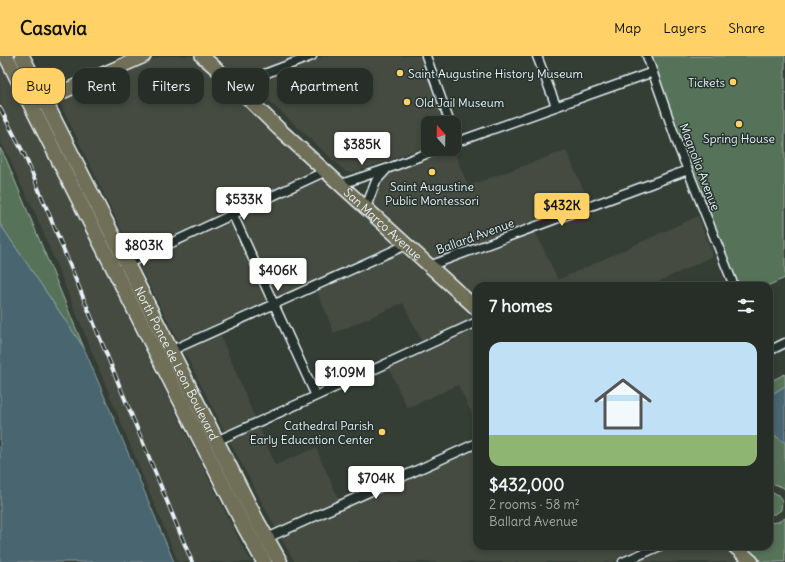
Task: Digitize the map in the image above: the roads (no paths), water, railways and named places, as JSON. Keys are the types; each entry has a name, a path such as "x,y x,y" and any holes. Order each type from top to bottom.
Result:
{"highway":[{"name":"North Ponce de Leon Boulevard","path":"6,56 14,68"},
{"name":"North Ponce de Leon Boulevard","path":"22,56 26,68"},
{"name":"North Ponce de Leon Boulevard","path":"38,104 114,270 164,354 210,443 280,562"},
{"name":"North Ponce de Leon Boulevard","path":"39,104 127,264 164,354"},
{"name":"North Ponce de Leon Boulevard","path":"210,443 254,544 264,562"}],"main road":[{"path":"65,91 144,56"},
{"name":"San Marco Avenue","path":"204,57 216,68"},
{"name":"San Marco Avenue","path":"253,104 428,266 473,305"},
{"path":"738,550 752,562"}],"street":[{"path":"269,72 312,56"},
{"path":"426,56 447,116"},
{"path":"537,56 556,106"},
{"name":"Magnolia Avenue","path":"647,56 688,170 732,282"},
{"path":"461,141 653,72"},
{"path":"341,184 421,156"},
{"path":"366,207 376,181 389,168"},
{"path":"114,270 326,170"},
{"name":"Ballard Avenue","path":"428,266 688,170"},
{"path":"234,214 276,304 316,396"},
{"path":"164,354 406,245"},
{"path":"210,443 473,324"},
{"path":"773,349 785,343"},
{"path":"254,544 473,445"},
{"path":"623,562 651,550"}],"water":[{"path":"0,224 84,348 174,562 0,562"},
{"path":"785,386 785,443 773,434 773,394"}],"railway":[{"path":"0,108 25,156 192,562"}],"place":[{"name":"Saint Augustine History Museum","path":"400,73"},
{"name":"Tickets","path":"733,82"},
{"name":"Old Jail Museum","path":"407,102"},
{"name":"Spring House","path":"739,124"},
{"name":"Saint Augustine Public Montessori","path":"432,172"},
{"name":"Cathedral Parish Early Education Center","path":"382,432"}]}
